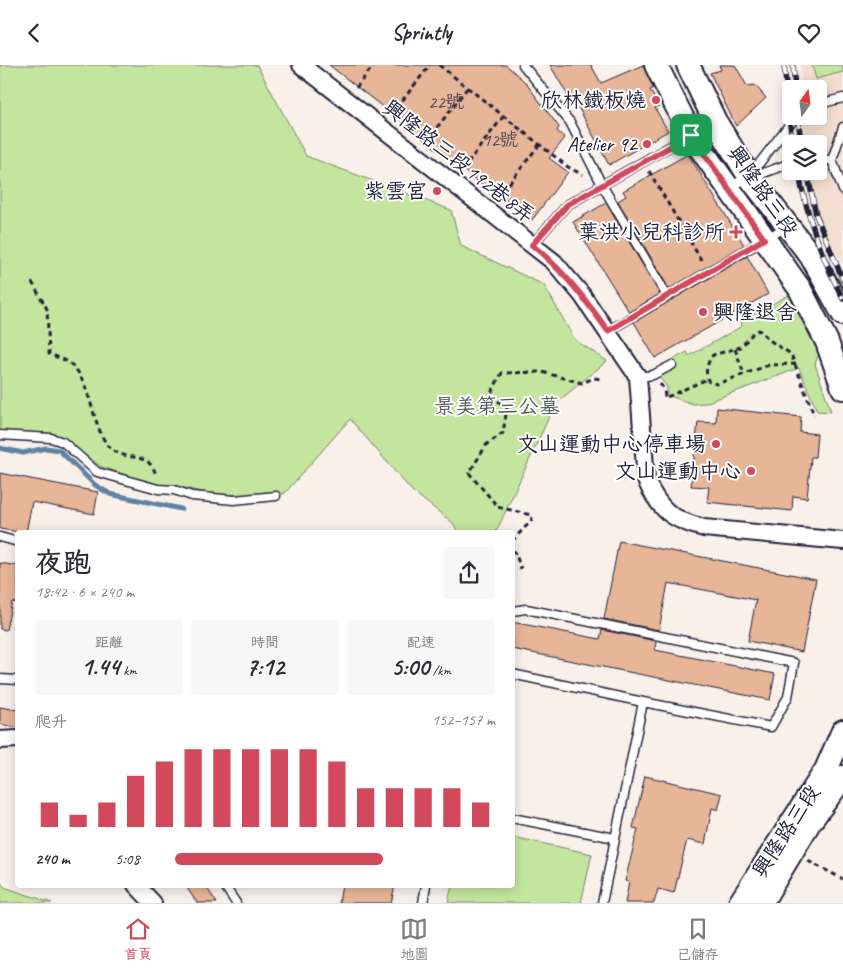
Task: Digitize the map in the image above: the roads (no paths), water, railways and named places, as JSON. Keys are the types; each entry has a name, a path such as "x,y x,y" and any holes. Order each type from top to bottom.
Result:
{"main road":[{"name":"興隆路三段","path":"656,65 691,135 800,289 828,342 843,387"},
{"name":"興隆路三段","path":"688,65 715,121 749,177 810,257 843,314"},
{"name":"興隆路三段","path":"761,903 838,778 843,731"},
{"name":"興隆路三段","path":"740,903 838,778"}],"street":[{"name":"興隆路三段192巷8弄","path":"301,65 554,262 570,279 608,331 645,376 646,480 652,494 671,516 683,523 704,528 843,541"},
{"path":"0,740 15,739"},
{"path":"139,888 153,903"}],"lane":[{"path":"523,65 570,122 602,185 667,296"},
{"path":"828,102 843,98"},
{"path":"532,245 567,205 715,121"},
{"path":"749,177 789,125"},
{"path":"843,127 832,160 843,190"},
{"path":"827,160 832,160"},
{"path":"727,187 782,166"},
{"path":"608,331 786,227"},
{"path":"645,376 672,365"},
{"path":"0,435 51,438 63,442 96,472 158,489 174,490 192,496 234,500 276,496"},
{"path":"0,537 15,541"},
{"path":"515,611 526,609 794,663 788,697 771,727 643,703 515,675"},
{"path":"0,679 15,679"},
{"path":"602,903 643,703"},
{"path":"515,819 615,838"},
{"path":"226,888 236,903"},
{"path":"422,903 425,888"}],"waterway":[{"path":"0,448 23,453 46,448 59,450 95,485 110,494 181,509"}],"railway":[{"path":"784,65 791,135"},
{"path":"793,65 794,80"},
{"path":"799,125 800,135"},
{"path":"800,180 816,237 843,299"},
{"path":"809,180 816,215 843,280"}],"place":[{"name":"欣林鐵板燒","path":"656,100"},
{"name":"Atelier 92","path":"647,144"},
{"name":"紫雲宮","path":"437,191"},
{"name":"葉洪小兒科診所","path":"736,232"},
{"name":"興隆退舍","path":"703,312"},
{"name":"文山運動中心停車場","path":"716,444"},
{"name":"文山運動中心","path":"751,471"}],"park label":[{"name":"景美第三公墓","path":"497,406"}]}
